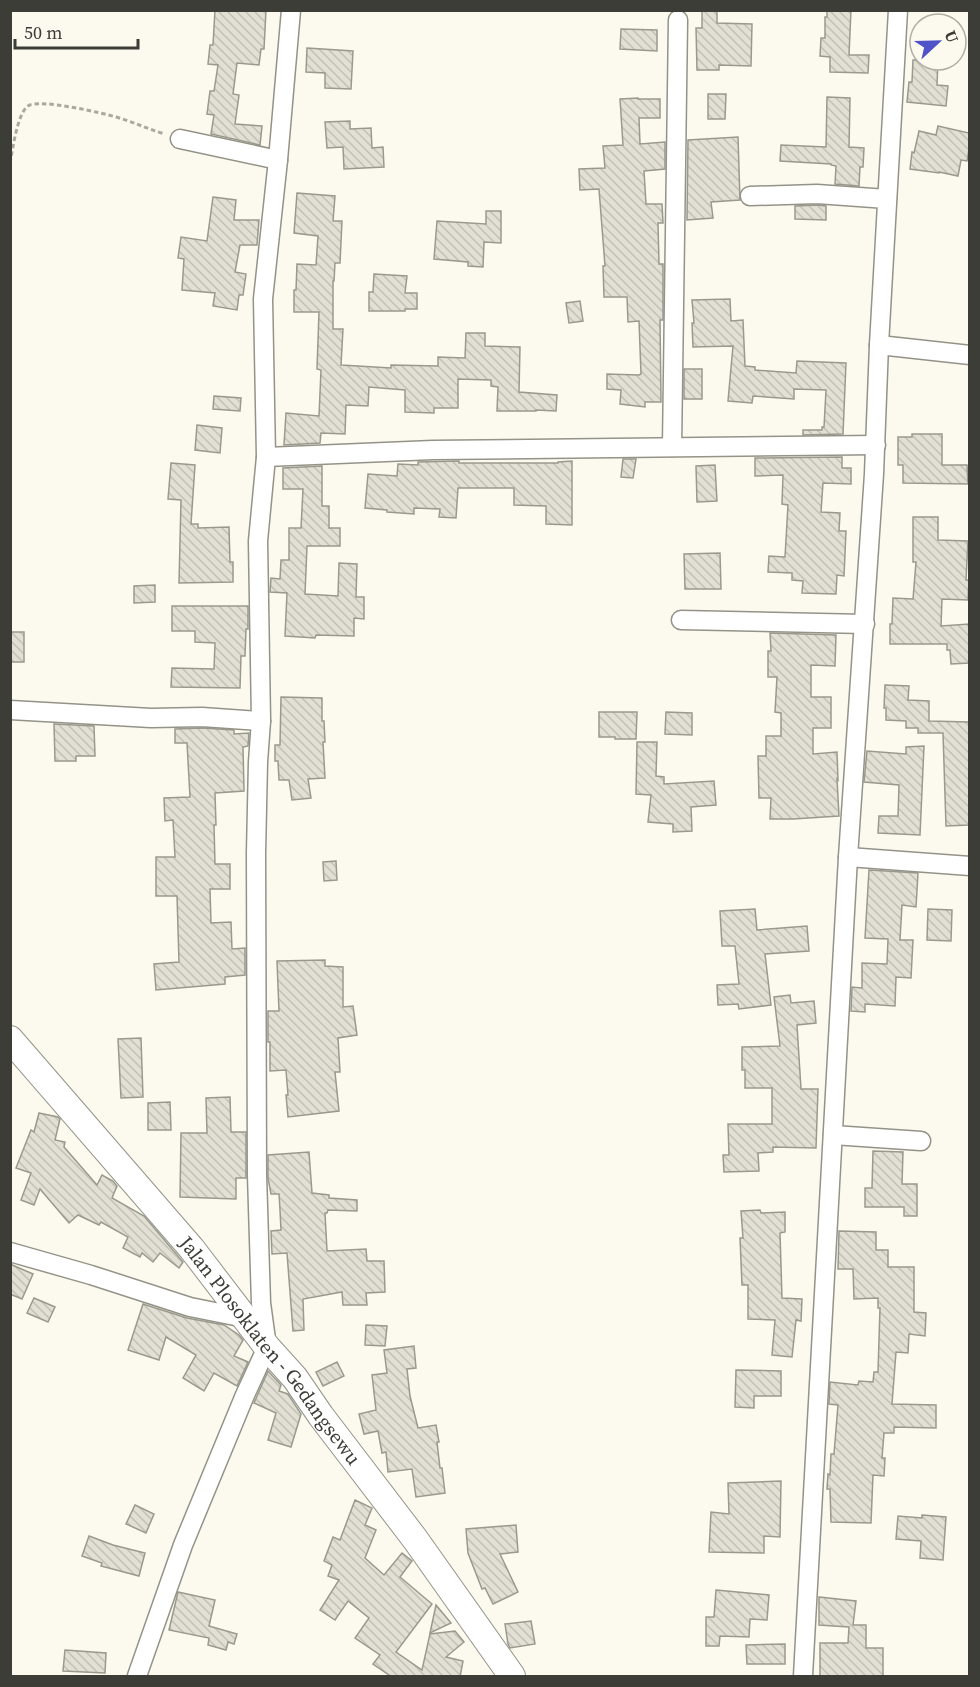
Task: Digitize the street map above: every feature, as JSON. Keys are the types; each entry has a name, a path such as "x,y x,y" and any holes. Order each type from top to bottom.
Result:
{"main road":[{"name":"Jalan Plosoklaten - Gedangsewu","path":"10,1039 192,1250 267,1347 295,1378 321,1416 409,1530 512,1677"}],"street":[{"path":"137,1677 183,1545 267,1347 261,1303 256,1174 256,853 261,721 258,542 266,457 263,299 291,10"},
{"path":"803,1677 848,857 876,445 879,345 898,10"},
{"path":"672,447 678,20"},
{"path":"180,139 278,160"},
{"path":"750,196 818,194 887,199"},
{"path":"879,345 969,355"},
{"path":"266,457 433,450 876,445"},
{"path":"681,620 865,624"},
{"path":"10,710 151,718 202,717 261,721"},
{"path":"848,857 969,866"},
{"path":"833,1135 921,1141"},
{"path":"10,1252 190,1307 245,1318"}],"path":[{"path":"10,163 22,115 28,106 36,103 118,117 180,139"}],"building":[{"path":"215,10 266,10 264,49 261,49 259,65 237,63 233,94 239,95 235,124 262,126 260,145 211,134 214,115 207,114 210,91 214,91 218,65 208,64 210,45 213,45"},
{"path":"702,10 717,10 717,23 752,24 751,66 719,65 719,70 697,70 696,28 702,28"},
{"path":"827,10 851,10 849,55 869,55 868,73 830,72 830,57 820,56 821,38 825,38"},
{"path":"621,29 657,30 657,51 620,49"},
{"path":"307,48 353,51 351,89 325,88 325,73 306,72"},
{"path":"912,72 938,72 937,85 948,86 946,106 907,102 909,82 912,82"},
{"path":"708,94 726,94 725,119 708,119"},
{"path":"827,97 850,98 849,147 864,148 859,186 835,184 836,166 831,164 780,161 781,145 826,147"},
{"path":"620,99 660,99 660,118 639,118 640,144 665,142 665,169 644,171 646,204 662,204 663,223 658,223 659,264 663,264 663,320 660,320 661,402 645,402 645,407 620,404 621,390 607,389 607,374 641,374 639,321 628,322 627,297 604,297 603,266 605,266 599,189 580,190 579,169 605,168 603,146 623,145"},
{"path":"350,121 350,129 371,128 372,148 383,147 384,167 344,169 343,147 327,148 325,122"},
{"path":"938,126 969,133 967,161 961,160 958,176 910,169 912,152 914,153 919,131 936,135"},
{"path":"738,137 740,200 711,202 713,218 687,220 688,140"},
{"path":"297,193 335,196 333,221 342,221 340,263 335,263 333,281 333,329 343,329 341,365 391,368 391,365 438,366 438,357 465,358 466,333 485,333 485,346 520,347 519,392 557,395 556,411 497,411 498,387 491,386 491,380 458,379 458,408 434,408 434,413 405,412 405,390 369,387 368,406 346,405 345,434 321,433 320,443 284,445 286,413 319,416 321,370 317,369 319,312 294,312 297,264 316,265 318,236 294,233"},
{"path":"213,197 236,200 234,220 259,220 257,245 240,245 235,272 246,274 243,295 239,295 237,310 213,306 215,293 182,290 184,259 178,258 181,237 207,241"},
{"path":"795,206 826,206 826,220 795,219"},
{"path":"486,211 501,211 501,243 484,242 483,267 468,266 468,262 434,259 437,221 486,224"},
{"path":"374,274 407,276 405,293 417,293 417,309 369,311 369,292 373,292"},
{"path":"730,299 731,321 743,320 745,366 755,367 755,370 796,373 797,361 846,363 843,434 803,435 803,430 822,430 824,427 826,390 794,389 794,399 753,396 752,403 728,401 733,346 693,347 692,300"},
{"path":"580,301 583,321 569,323 566,303"},
{"path":"684,369 702,369 702,399 684,399"},
{"path":"214,396 241,398 240,411 213,409"},
{"path":"197,425 222,428 220,453 195,450"},
{"path":"912,434 942,434 942,465 967,465 968,484 903,483 903,465 898,465 898,437 912,437"},
{"path":"842,457 842,468 851,468 851,484 823,483 821,512 840,513 839,531 846,531 844,576 837,575 836,594 802,593 803,581 792,580 792,573 768,572 769,556 785,557 788,505 782,504 783,475 755,476 755,458"},
{"path":"623,459 636,459 633,478 621,477"},
{"path":"459,461 459,463 558,463 572,461 572,525 546,524 546,506 514,505 514,488 458,488 456,518 439,517 440,509 414,508 414,514 365,508 368,474 397,476 398,464 418,465 418,462"},
{"path":"171,463 195,465 191,524 198,524 198,528 229,527 233,582 179,583 181,500 168,499"},
{"path":"715,465 717,501 697,502 696,466"},
{"path":"322,466 322,506 329,506 329,528 340,528 340,546 307,546 305,594 338,596 339,563 357,564 356,597 364,597 364,619 354,618 354,636 316,635 315,638 285,636 287,593 270,592 271,578 280,579 281,560 289,560 289,528 301,528 303,489 283,489 283,468"},
{"path":"913,517 938,517 938,540 968,541 966,580 969,580 968,600 942,599 941,626 969,624 969,663 951,664 947,644 890,644 893,598 913,599 916,562 913,562"},
{"path":"720,553 721,589 685,589 684,554"},
{"path":"155,585 155,602 134,603 134,586"},
{"path":"172,606 248,606 248,629 246,629 245,656 241,656 240,688 171,687 172,668 214,669 215,643 195,642 195,631 172,631"},
{"path":"10,632 24,632 24,662 10,662"},
{"path":"770,633 836,635 835,666 811,665 811,697 831,697 831,728 813,728 813,754 837,752 839,816 770,819 771,798 759,798 758,756 766,756 766,736 781,736 781,713 775,712 777,677 768,677 768,651 771,651"},
{"path":"885,685 909,686 908,700 929,701 929,721 969,722 969,825 946,826 943,733 918,733 918,728 906,728 906,721 886,720"},
{"path":"281,697 322,698 325,778 308,779 311,798 292,800 289,780 279,780 278,761 275,761 275,745 280,745"},
{"path":"599,712 637,712 636,739 599,737"},
{"path":"666,712 692,713 692,735 665,734"},
{"path":"54,724 94,726 95,756 76,756 76,761 55,761"},
{"path":"175,729 234,730 234,734 249,733 248,746 243,747 244,791 215,793 215,864 230,864 230,889 210,889 211,923 231,922 232,949 245,948 245,975 225,977 225,984 156,990 154,964 179,962 177,896 156,896 156,857 175,857 173,820 165,821 164,798 190,797 187,743 175,743"},
{"path":"637,742 657,742 656,776 664,777 664,784 714,781 716,805 691,807 692,831 673,832 673,824 648,822 651,795 636,794"},
{"path":"924,746 920,835 878,833 879,816 898,816 899,785 864,782 867,751 906,754 906,747"},
{"path":"336,861 337,880 324,881 323,862"},
{"path":"869,870 918,873 916,907 902,905 900,940 913,940 911,978 896,977 895,1006 865,1004 865,1012 851,1011 852,987 862,988 862,963 887,964 888,939 865,938"},
{"path":"755,909 757,930 807,926 809,951 765,954 771,1005 739,1009 738,1004 718,1005 717,985 739,984 735,946 722,946 720,911"},
{"path":"928,909 952,910 951,941 927,940"},
{"path":"325,960 325,966 343,967 343,1007 353,1006 357,1035 338,1038 340,1072 335,1072 339,1111 288,1117 286,1070 270,1071 268,1011 279,1011 277,961"},
{"path":"790,995 791,1003 814,1001 816,1023 797,1025 801,1089 818,1089 816,1148 773,1147 773,1152 758,1153 759,1171 724,1172 723,1155 729,1155 728,1124 772,1124 772,1088 745,1088 742,1047 780,1046 774,997"},
{"path":"141,1038 143,1097 121,1098 118,1039"},
{"path":"230,1097 231,1132 246,1132 246,1178 236,1178 236,1199 180,1197 181,1133 207,1133 206,1098"},
{"path":"170,1102 171,1130 148,1130 148,1103"},
{"path":"39,1113 60,1119 55,1140 65,1142 64,1147 97,1185 102,1175 113,1181 117,1186 112,1198 144,1216 183,1262 179,1268 160,1253 153,1262 142,1253 140,1257 123,1248 128,1237 101,1222 99,1225 78,1215 69,1223 40,1189 34,1205 21,1200 31,1173 16,1168 31,1130 34,1132"},
{"path":"873,1151 903,1152 902,1184 917,1184 917,1216 904,1216 904,1207 865,1207 865,1188 872,1188"},
{"path":"309,1152 312,1193 329,1195 329,1198 357,1200 357,1211 328,1210 325,1213 327,1251 366,1249 367,1261 384,1261 385,1292 366,1293 367,1305 343,1305 342,1292 303,1299 304,1330 293,1331 287,1253 272,1254 271,1231 281,1230 279,1194 271,1194 268,1155"},
{"path":"760,1210 761,1213 785,1212 785,1232 780,1233 782,1298 802,1299 801,1321 796,1320 792,1357 772,1355 775,1320 748,1319 748,1285 742,1285 741,1211"},
{"path":"839,1231 876,1232 876,1250 888,1250 888,1267 914,1267 914,1312 926,1313 925,1336 909,1334 908,1353 896,1352 892,1404 936,1405 936,1428 894,1427 894,1433 884,1433 882,1458 885,1458 884,1476 873,1475 871,1523 831,1522 830,1489 827,1489 831,1454 834,1454 838,1405 829,1404 830,1382 858,1385 859,1381 873,1382 874,1372 878,1372 880,1308 878,1308 878,1298 854,1299 853,1269 838,1269"},
{"path":"10,1264 33,1274 22,1299 10,1294"},
{"path":"34,1298 55,1307 48,1322 27,1313"},
{"path":"143,1304 187,1318 224,1325 239,1335 243,1340 234,1356 248,1362 237,1386 214,1373 204,1391 183,1378 196,1355 166,1337 159,1360 128,1350"},
{"path":"366,1325 387,1326 385,1346 365,1345"},
{"path":"414,1346 416,1368 407,1369 410,1396 418,1428 436,1425 445,1493 416,1497 412,1469 388,1472 386,1452 382,1453 378,1431 364,1434 359,1414 376,1410 372,1375 387,1373 384,1350"},
{"path":"337,1362 344,1376 323,1386 316,1372"},
{"path":"736,1370 781,1371 781,1396 754,1396 754,1408 735,1407"},
{"path":"268,1371 281,1385 279,1391 288,1394 301,1414 291,1447 268,1440 276,1413 254,1403"},
{"path":"781,1481 780,1537 764,1536 764,1553 709,1552 711,1512 729,1514 728,1483"},
{"path":"355,1500 372,1508 365,1525 376,1530 365,1558 384,1575 402,1553 412,1561 400,1577 432,1604 396,1652 422,1670 430,1634 455,1631 464,1642 446,1657 463,1661 460,1677 392,1677 373,1664 380,1655 355,1638 369,1618 348,1601 335,1620 320,1610 339,1580 328,1576 332,1565 324,1561 333,1537 340,1540"},
{"path":"135,1505 154,1514 146,1533 126,1524"},
{"path":"922,1515 946,1517 943,1560 920,1558 921,1541 896,1539 898,1516 922,1518"},
{"path":"516,1525 518,1552 500,1554 518,1592 493,1604 485,1588 482,1589 468,1553 466,1529"},
{"path":"89,1536 145,1553 139,1576 101,1566 102,1563 82,1556"},
{"path":"716,1590 769,1595 767,1620 750,1619 749,1637 720,1636 719,1646 706,1646 706,1617 714,1617"},
{"path":"178,1592 215,1600 209,1626 237,1634 234,1644 228,1642 226,1650 208,1645 209,1638 169,1630"},
{"path":"819,1597 856,1601 853,1625 866,1625 866,1648 883,1648 883,1677 820,1677 820,1643 848,1643 849,1627 819,1625"},
{"path":"436,1605 451,1623 430,1633"},
{"path":"531,1621 535,1644 510,1648 505,1624"},
{"path":"785,1644 785,1664 747,1664 746,1645"},
{"path":"65,1650 106,1653 105,1673 63,1671"}]}
